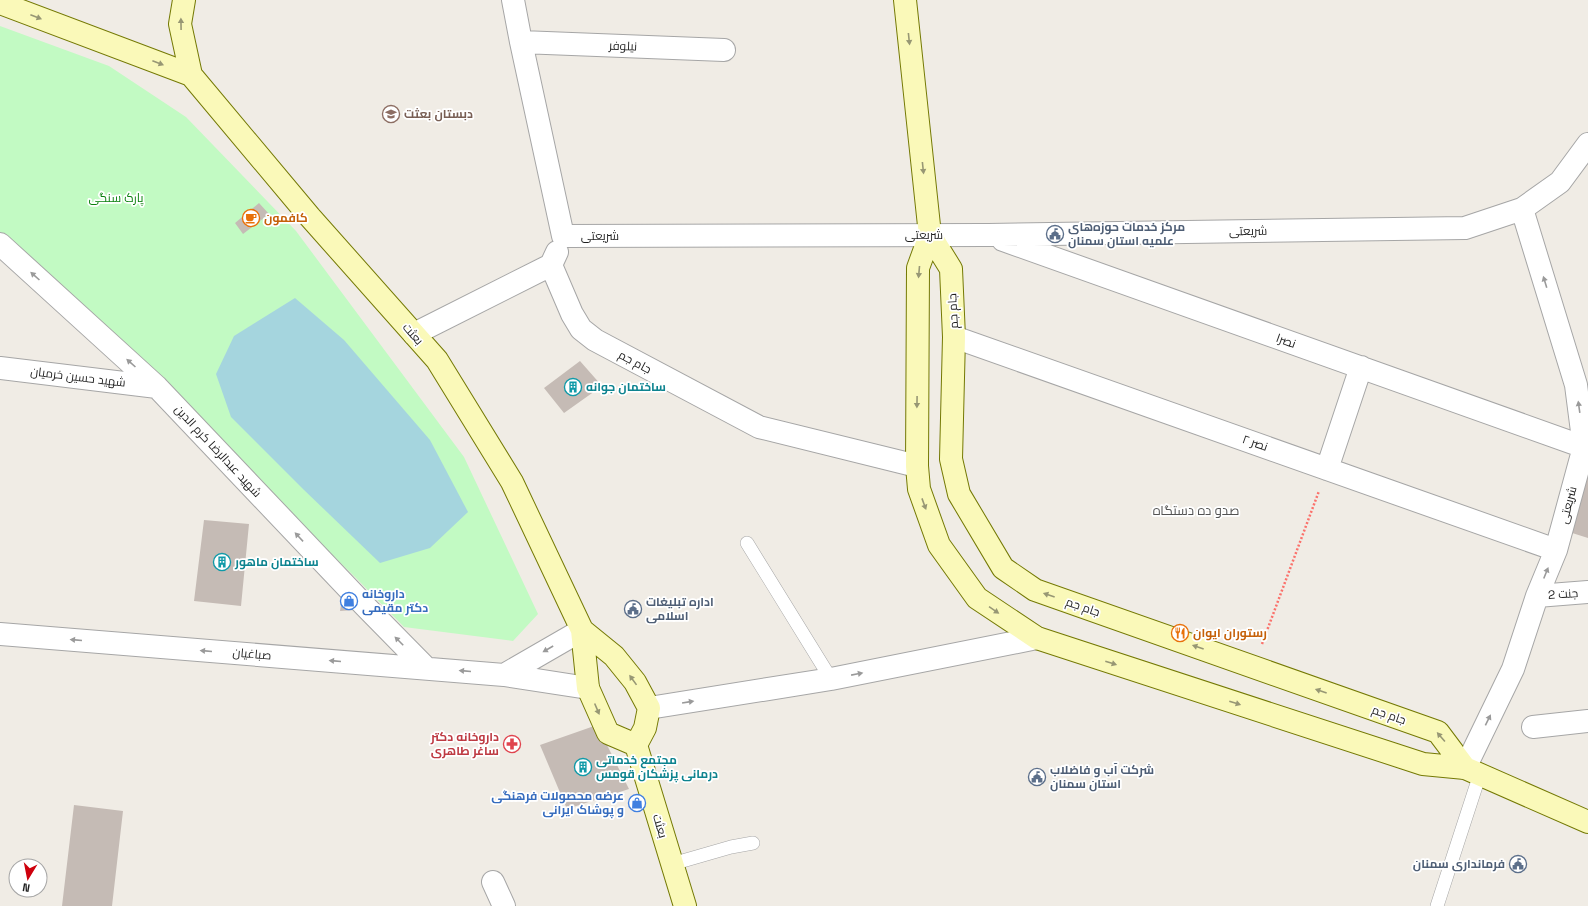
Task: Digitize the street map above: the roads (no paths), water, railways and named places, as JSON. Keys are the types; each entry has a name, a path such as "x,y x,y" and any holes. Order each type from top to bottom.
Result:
{"street":[{"path":"184,0 180,24 191,75"},
{"name":"شریعتی","path":"513,0 563,236 988,235 1464,228 1522,209 1560,182 1588,144"},
{"name":"جام جم","path":"905,0 930,235 951,269 954,337 951,459 959,494 1003,568 1035,590 1438,732 1473,771"},
{"path":"0,3 191,75"},
{"name":"نیلوفر","path":"521,42 724,50"},
{"name":"بعثت","path":"191,75 310,217 437,360 512,482 582,630"},
{"name":"شریعتی","path":"1473,771 1513,669 1537,596 1556,550 1584,447 1582,385 1522,209"},
{"name":"جام جم","path":"930,235 918,268 917,466 919,489 939,545 977,598 1037,638 1422,764 1473,771"},
{"name":"نصرا","path":"988,235 1584,447"},
{"path":"414,334 552,265 563,236"},
{"name":"شهید عبدالرضا کرم الدین","path":"0,244 157,386 364,606 426,668"},
{"name":"جام جم","path":"552,265 572,314 581,329 595,340 759,427 917,466"},
{"name":"نصر ۲","path":"954,337 1556,550"},
{"path":"1327,468 1361,367"},
{"name":"شهید حسین خرمیان","path":"0,368 157,386"},
{"name":"جنت 2","path":"1537,596 1588,592"},
{"path":"504,675 582,630"},
{"path":"582,630 614,656 635,682 649,708 645,728 636,745 608,733 588,688 582,630"},
{"name":"صباغیان","path":"0,634 504,675 588,688"},
{"path":"649,708 831,679 1037,638"},
{"path":"1532,727 1588,721"},
{"name":"بعثت","path":"636,745 685,906"},
{"path":"1473,771 1588,822"},
{"path":"492,882 504,906"}],"lane":[{"path":"747,543 831,679"},
{"path":"1437,906 1473,771"},
{"path":"672,864 731,847 754,843"}],"water":[{"path":"295,298 344,340 430,440 468,512 430,548 380,563 231,417 216,374 234,336"}],"place":[{"name":"دبستان بعثت","path":"391,114"},
{"name":"کافمون","path":"251,218"},
{"name":"مرکز خدمات حوزه‌های علمیه استان سمنان","path":"1055,234"},
{"name":"ساختمان جوانه","path":"573,387"},
{"name":"ساختمان ماهور","path":"222,562"},
{"name":"داروخانه دکتر مقیمی","path":"349,601"},
{"name":"اداره تبلیغات اسلامی","path":"633,609"},
{"name":"رستوران ایوان","path":"1180,633"},
{"name":"داروخانه دکتر ساغر طاهری","path":"512,744"},
{"name":"مجتمع خدماتی درمانی پزشکان قومس","path":"583,767"},
{"name":"شرکت آب و فاضلاب استان سمنان","path":"1037,777"},
{"name":"عرضه محصولات فرهنگی و پوشاک ایرانی","path":"637,803"},
{"name":"فرمانداری سمنان","path":"1518,864"}],"district":[{"name":"صدو ده دستگاه","path":"1196,510"}],"park label":[{"name":"پارک سنگی","path":"116,198"}]}
